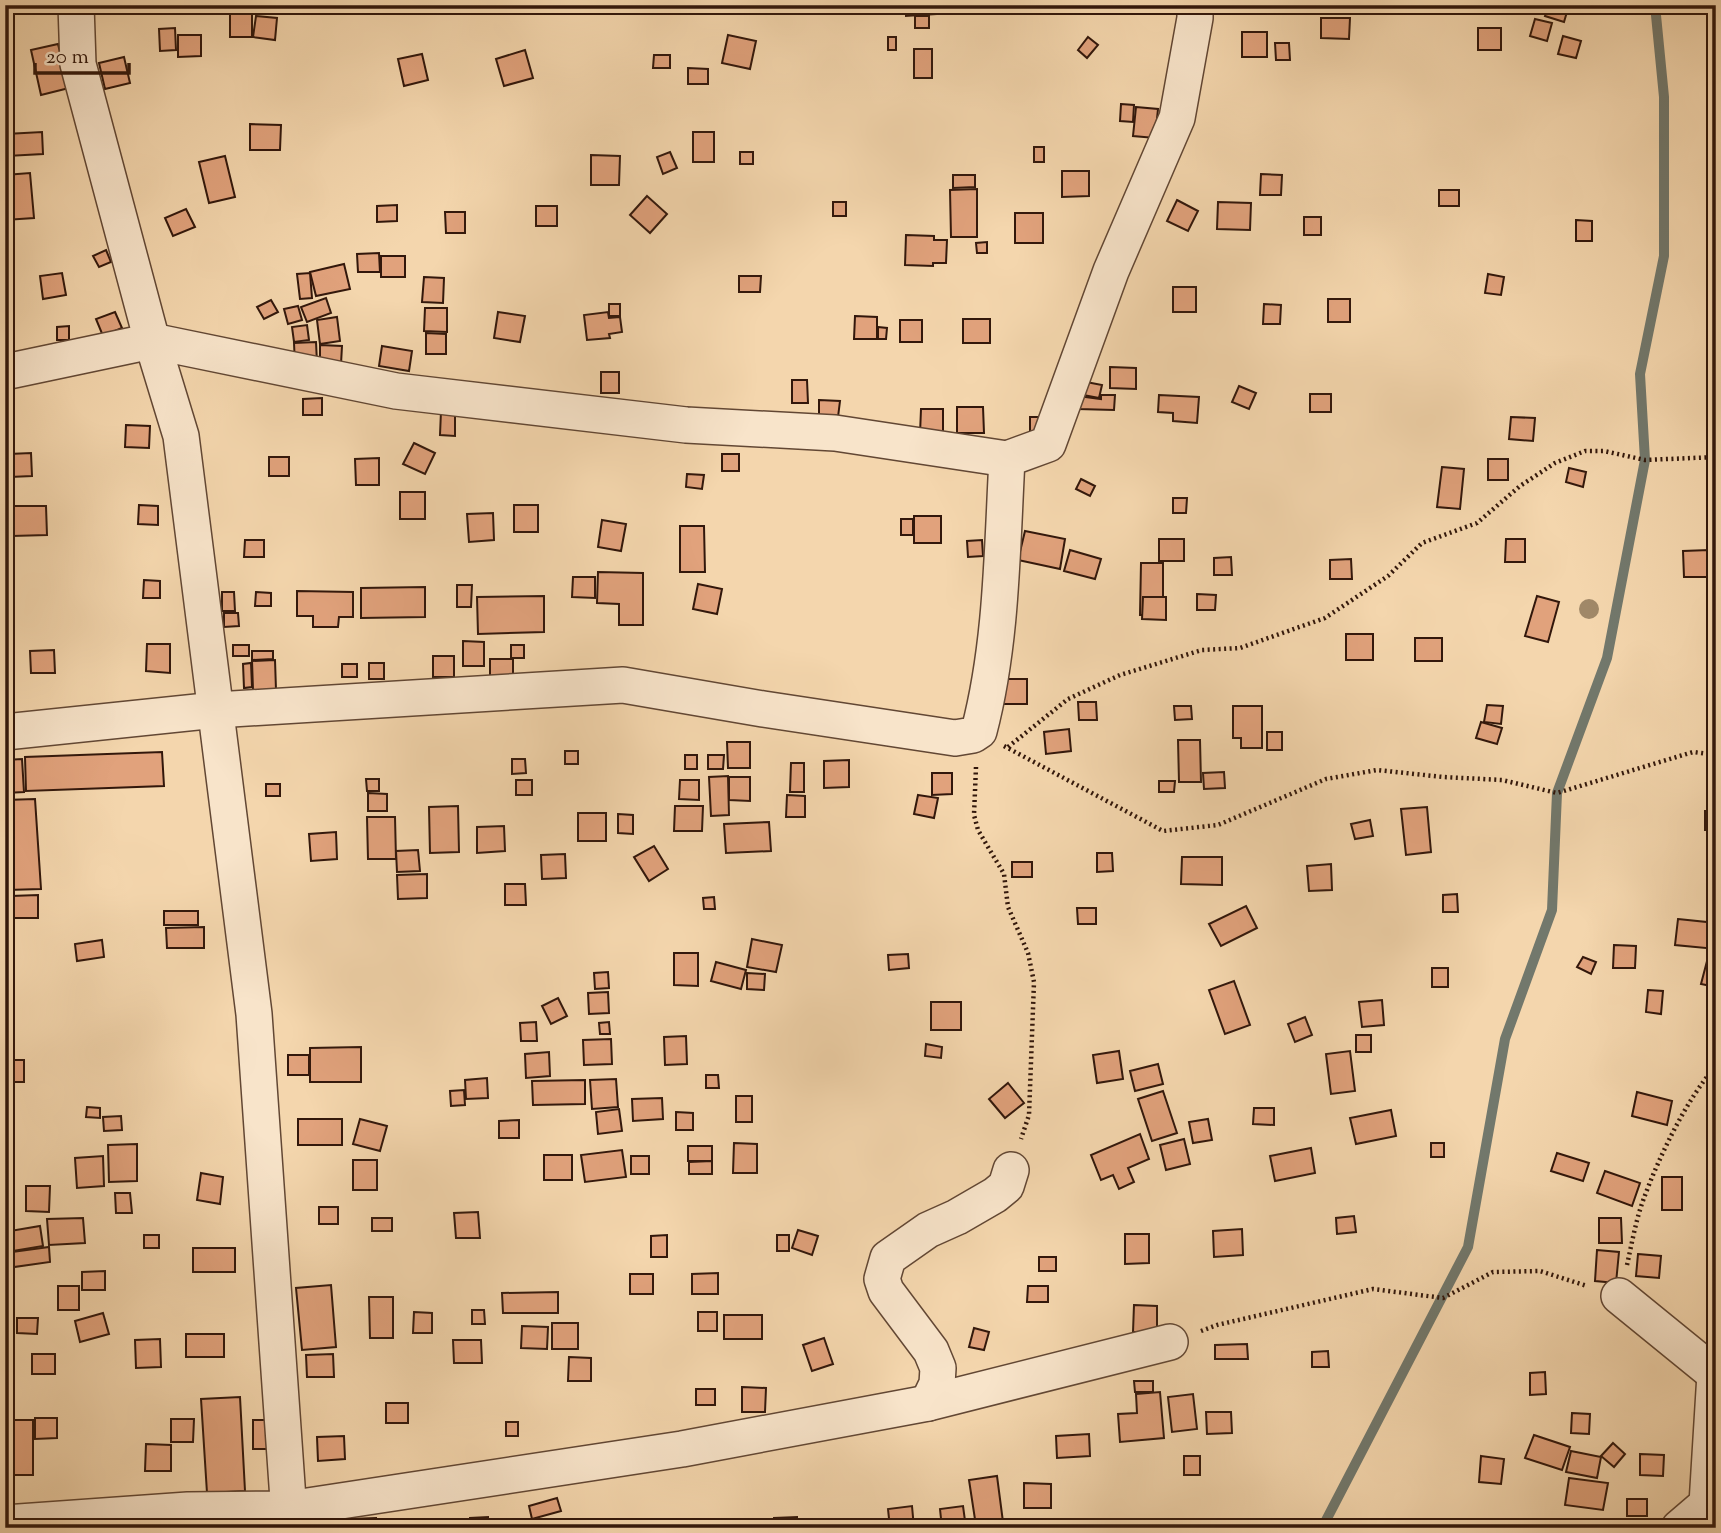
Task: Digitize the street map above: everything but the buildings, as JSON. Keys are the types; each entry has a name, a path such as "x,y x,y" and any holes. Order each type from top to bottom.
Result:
{"street":[{"path":"76,5 78,65 152,341 181,436 254,1014 289,1518"},
{"path":"5,372 152,341 396,391 686,425 835,433 1007,459 1048,444 1111,271 1177,118 1195,5"},
{"path":"5,732 215,710 623,685 955,738 973,735 993,740 988,699 1000,599 1007,459"},
{"path":"928,1403 937,1384 938,1368 931,1351 887,1291 882,1279 888,1258 928,1230 995,1195 1006,1186 1011,1170"},
{"path":"1619,1296 1715,1375 1707,1504 1679,1528"},
{"path":"5,1523 188,1510 289,1518 928,1403 1170,1342"}],"path":[{"path":"1011,1170 1029,1115 1034,982 1028,953 1007,907 1004,874 978,830 974,814 993,740 1068,699 1120,675 1202,650 1240,648 1325,618 1388,576 1422,542 1477,523 1520,486 1555,463 1585,452 1604,451 1645,460 1716,457"},
{"path":"993,740 1163,831 1218,825 1326,779 1377,770 1502,780 1558,793 1693,752 1716,755"},
{"path":"1170,1342 1217,1325 1373,1289 1443,1298 1493,1272 1540,1271 1619,1296 1644,1198 1673,1132 1703,1080 1716,1066"}],"waterway":[{"path":"1322,1528 1468,1247 1505,1039 1552,910 1557,793 1607,658 1645,460 1640,374 1664,256 1664,97 1655,5"}]}
